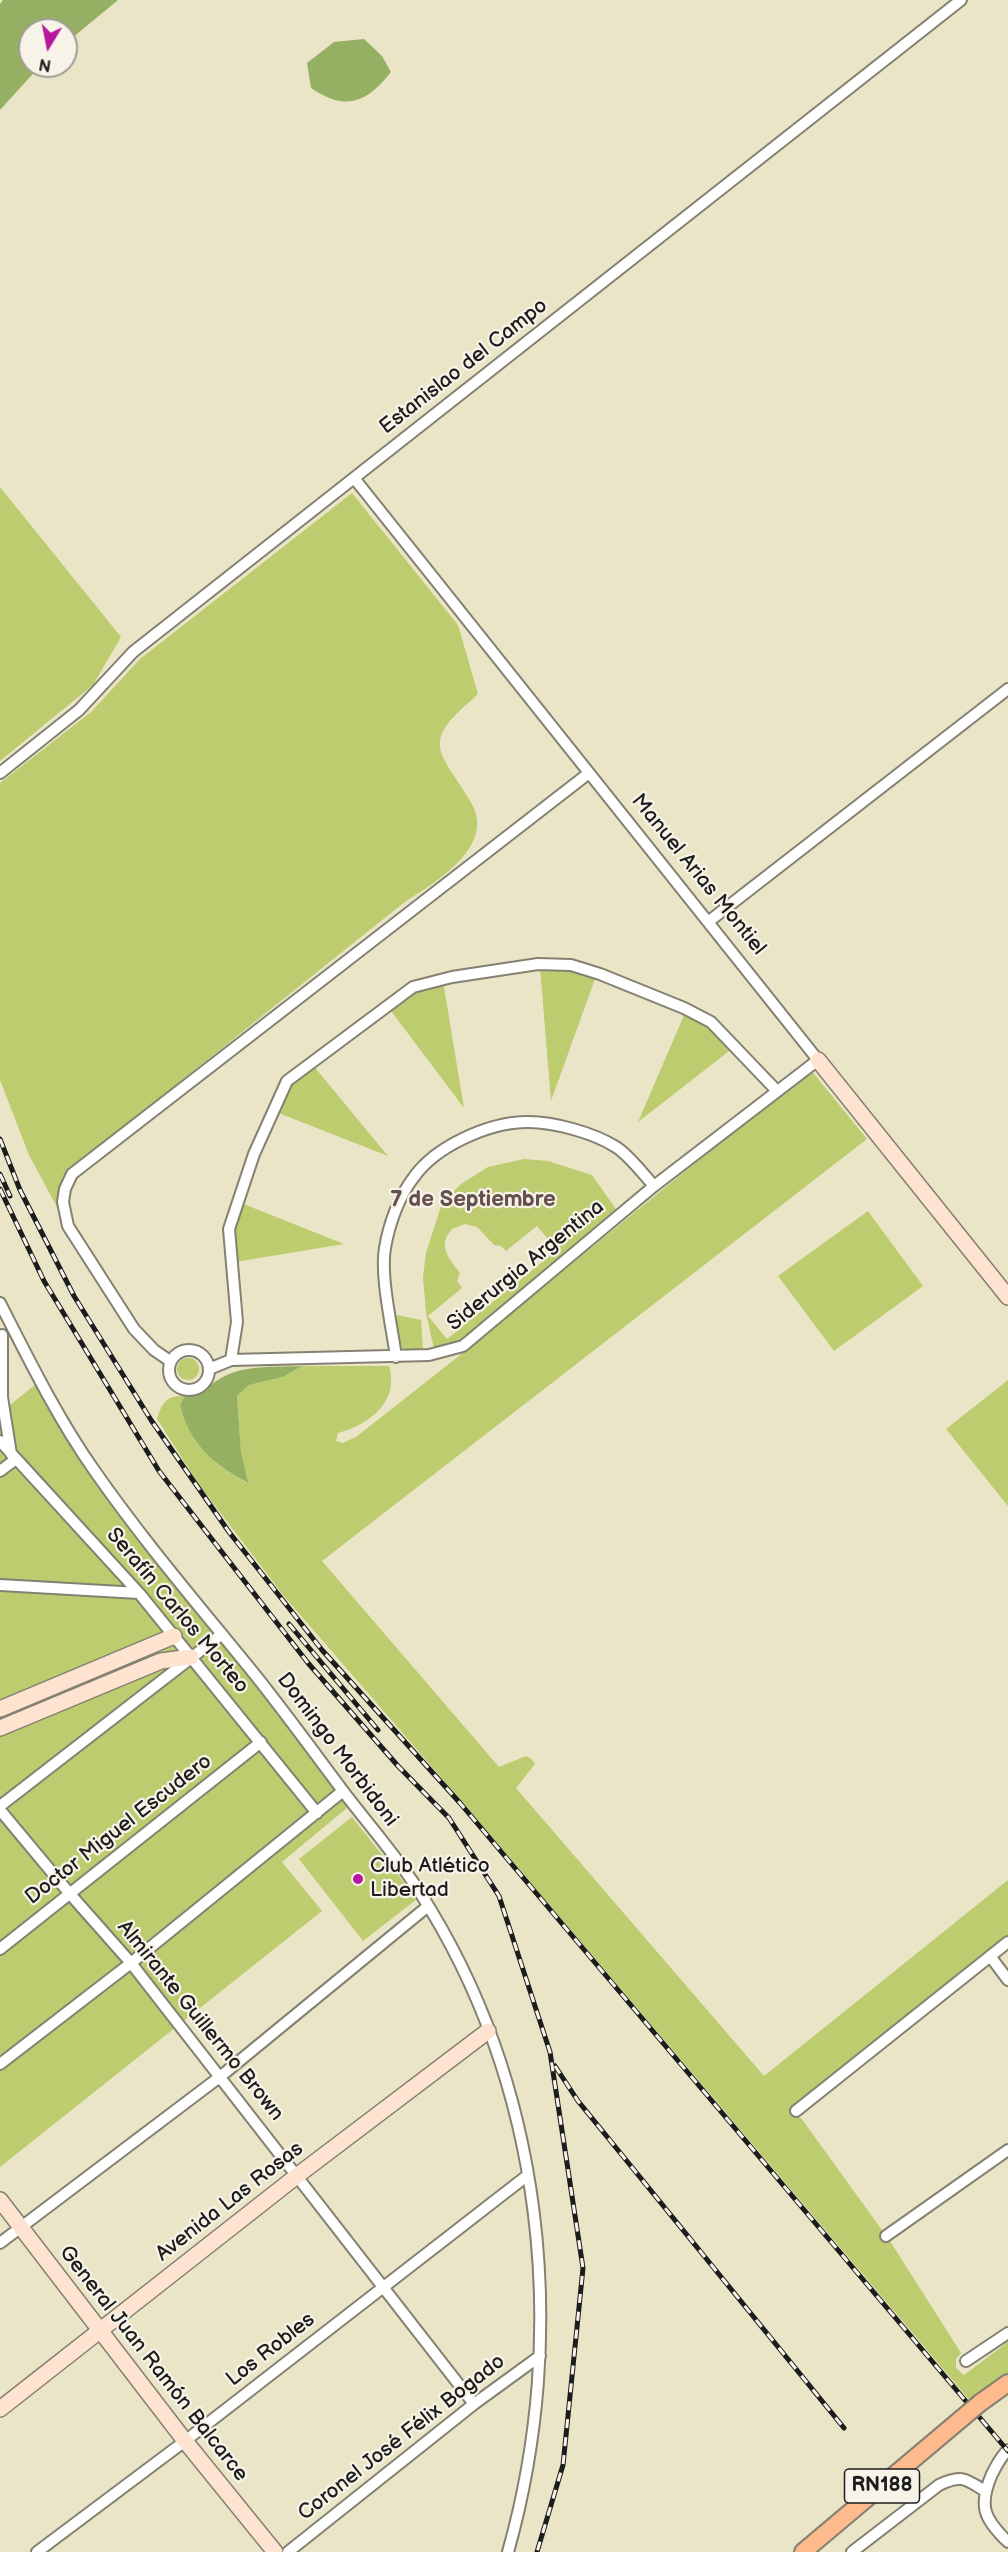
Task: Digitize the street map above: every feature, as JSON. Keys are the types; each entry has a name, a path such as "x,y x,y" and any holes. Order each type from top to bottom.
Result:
{"main road":[{"name":"RN188","path":"802,2552 980,2403 1008,2383"}],"street":[{"name":"Estanislao del Campo","path":"0,773 80,710 133,652 961,0"},
{"name":"Manuel Arias Montiel","path":"354,478 1008,1297"},
{"path":"708,922 1008,689"},
{"path":"209,1369 206,1360 195,1350 181,1351 170,1361 154,1350 134,1329 68,1226 63,1202 65,1189 72,1174 589,773"},
{"path":"231,1360 237,1322 229,1229 254,1154 287,1081 413,987 452,976 538,964 571,965 600,974 684,1008 711,1022 777,1091"},
{"name":"Siderurgia Argentina","path":"170,1361 172,1380 175,1385 186,1390 202,1385 209,1369 231,1360 396,1357 448,1351 472,1340 654,1186 818,1060"},
{"path":"396,1357 385,1246 395,1212 414,1175 454,1142 471,1134 524,1122 554,1124 617,1147 654,1186"},
{"name":"Domingo Morbidoni","path":"0,1303 91,1467 146,1542 222,1634 420,1892 478,1998 521,2132 535,2226 542,2307 532,2444 508,2552"},
{"path":"0,1471 14,1456 2,1397 1,1336 12,1326"},
{"name":"Serafín Carlos Morteo","path":"0,1441 139,1593 317,1813"},
{"path":"0,1585 139,1593"},
{"path":"0,1808 222,1634"},
{"path":"0,1709 174,1636"},
{"path":"0,1728 161,1661 191,1657"},
{"name":"Doctor Miguel Escudero","path":"0,1949 261,1742"},
{"path":"0,2064 131,1963 343,1791"},
{"name":"Almirante Guillermo Brown","path":"0,1808 69,1894 131,1963 221,2076 474,2404"},
{"path":"0,2243 221,2076 427,1907"},
{"path":"796,2111 1008,1942"},
{"path":"990,1956 1008,1980"},
{"name":"Avenida Las Rosas","path":"0,2409 298,2175 488,2031"},
{"path":"886,2236 1008,2150"},
{"name":"Los Robles","path":"37,2552 186,2441 528,2175"},
{"name":"General Juan Ramón Balcarce","path":"0,2200 100,2331 275,2552"},
{"path":"966,2361 1008,2333"},
{"name":"Coronel José Félix Bogado","path":"288,2552 474,2404 540,2356"},
{"path":"1008,2450 1000,2457 985,2491 986,2516 1008,2542"},
{"path":"852,2552 939,2485 954,2477 968,2480 985,2491"}],"green space":[{"path":"3,0 118,0 78,33 78,18 18,18 18,78 29,78 0,110 0,4"},
{"path":"364,39 382,56 391,72 382,83 364,97 354,101 334,100 311,88 307,63 334,42"},
{"path":"0,487 121,637 93,685 0,761"},
{"path":"352,493 458,625 478,694 450,721 442,733 440,744 444,759 476,814 477,829 472,843 464,856 439,879 401,905 67,1172 59,1191 58,1209 29,1155 0,1080 0,783 91,712 140,659"},
{"path":"540,967 571,968 596,976 551,1101"},
{"path":"443,981 464,1108 388,1007 414,989"},
{"path":"685,1013 709,1026 733,1048 638,1122"},
{"path":"312,1064 388,1156 276,1112 290,1084"},
{"path":"810,1069 867,1139 322,1561 499,1767 526,1756 532,1759 535,1764 516,1788 764,2076 1008,1880 1008,1935 790,2108 791,2115 801,2118 882,2230 880,2236 890,2241 961,2353 956,2359 956,2368 964,2375 1008,2342 1008,2377 972,2403 471,1812 283,1595 200,1486 157,1419 166,1401 173,1397 185,1396 180,1405 184,1419 196,1442 214,1461 247,1483 241,1452 237,1396 249,1385 283,1377 302,1366 389,1366 390,1390 379,1410 361,1424 338,1433 336,1441 343,1443 356,1437 464,1352"},
{"path":"524,1159 548,1161 592,1175 618,1212 465,1338 451,1345 434,1349 426,1313 423,1277 426,1253 442,1203 461,1184 488,1167","holes":["465,1224 477,1227 494,1245 501,1246 506,1251 537,1226 557,1250 447,1339 428,1316 462,1288 457,1281 460,1273 446,1252 445,1241 452,1229"]},
{"path":"241,1203 344,1244 235,1262 231,1230"},
{"path":"868,1211 923,1286 834,1351 778,1276"},
{"path":"397,1315 421,1320 423,1350 404,1349 398,1345 395,1317"},
{"path":"184,1358 192,1358 199,1365 199,1373 192,1380 184,1380 177,1373 177,1365"},
{"path":"302,1366 283,1377 249,1385 237,1396 241,1452 248,1483 224,1469 205,1452 184,1419 180,1405 185,1396 198,1393 235,1372 264,1367"},
{"path":"41,1380 91,1466 353,1803 282,1862 322,1911 0,2167 0,1413"},
{"path":"1008,1380 1008,1506 946,1429"},
{"name":"Club Atlético Libertad","path":"352,1817 417,1899 363,1941 299,1859"}],"railway":[{"path":"0,1139 20,1190 74,1296 151,1420 229,1532 322,1650 460,1803 1008,2451"},
{"path":"0,1174 10,1196"},
{"path":"0,1189 44,1281 159,1471 308,1663 398,1766 449,1818 499,1896 550,2052 583,2268 563,2465 537,2552"},
{"path":"289,1624 378,1730"},
{"path":"555,2066 578,2101 844,2428"}],"place":[{"name":"Club Atlético Libertad","path":"358,1879"}],"district":[{"name":"7 de Septiembre","path":"473,1200"}]}
